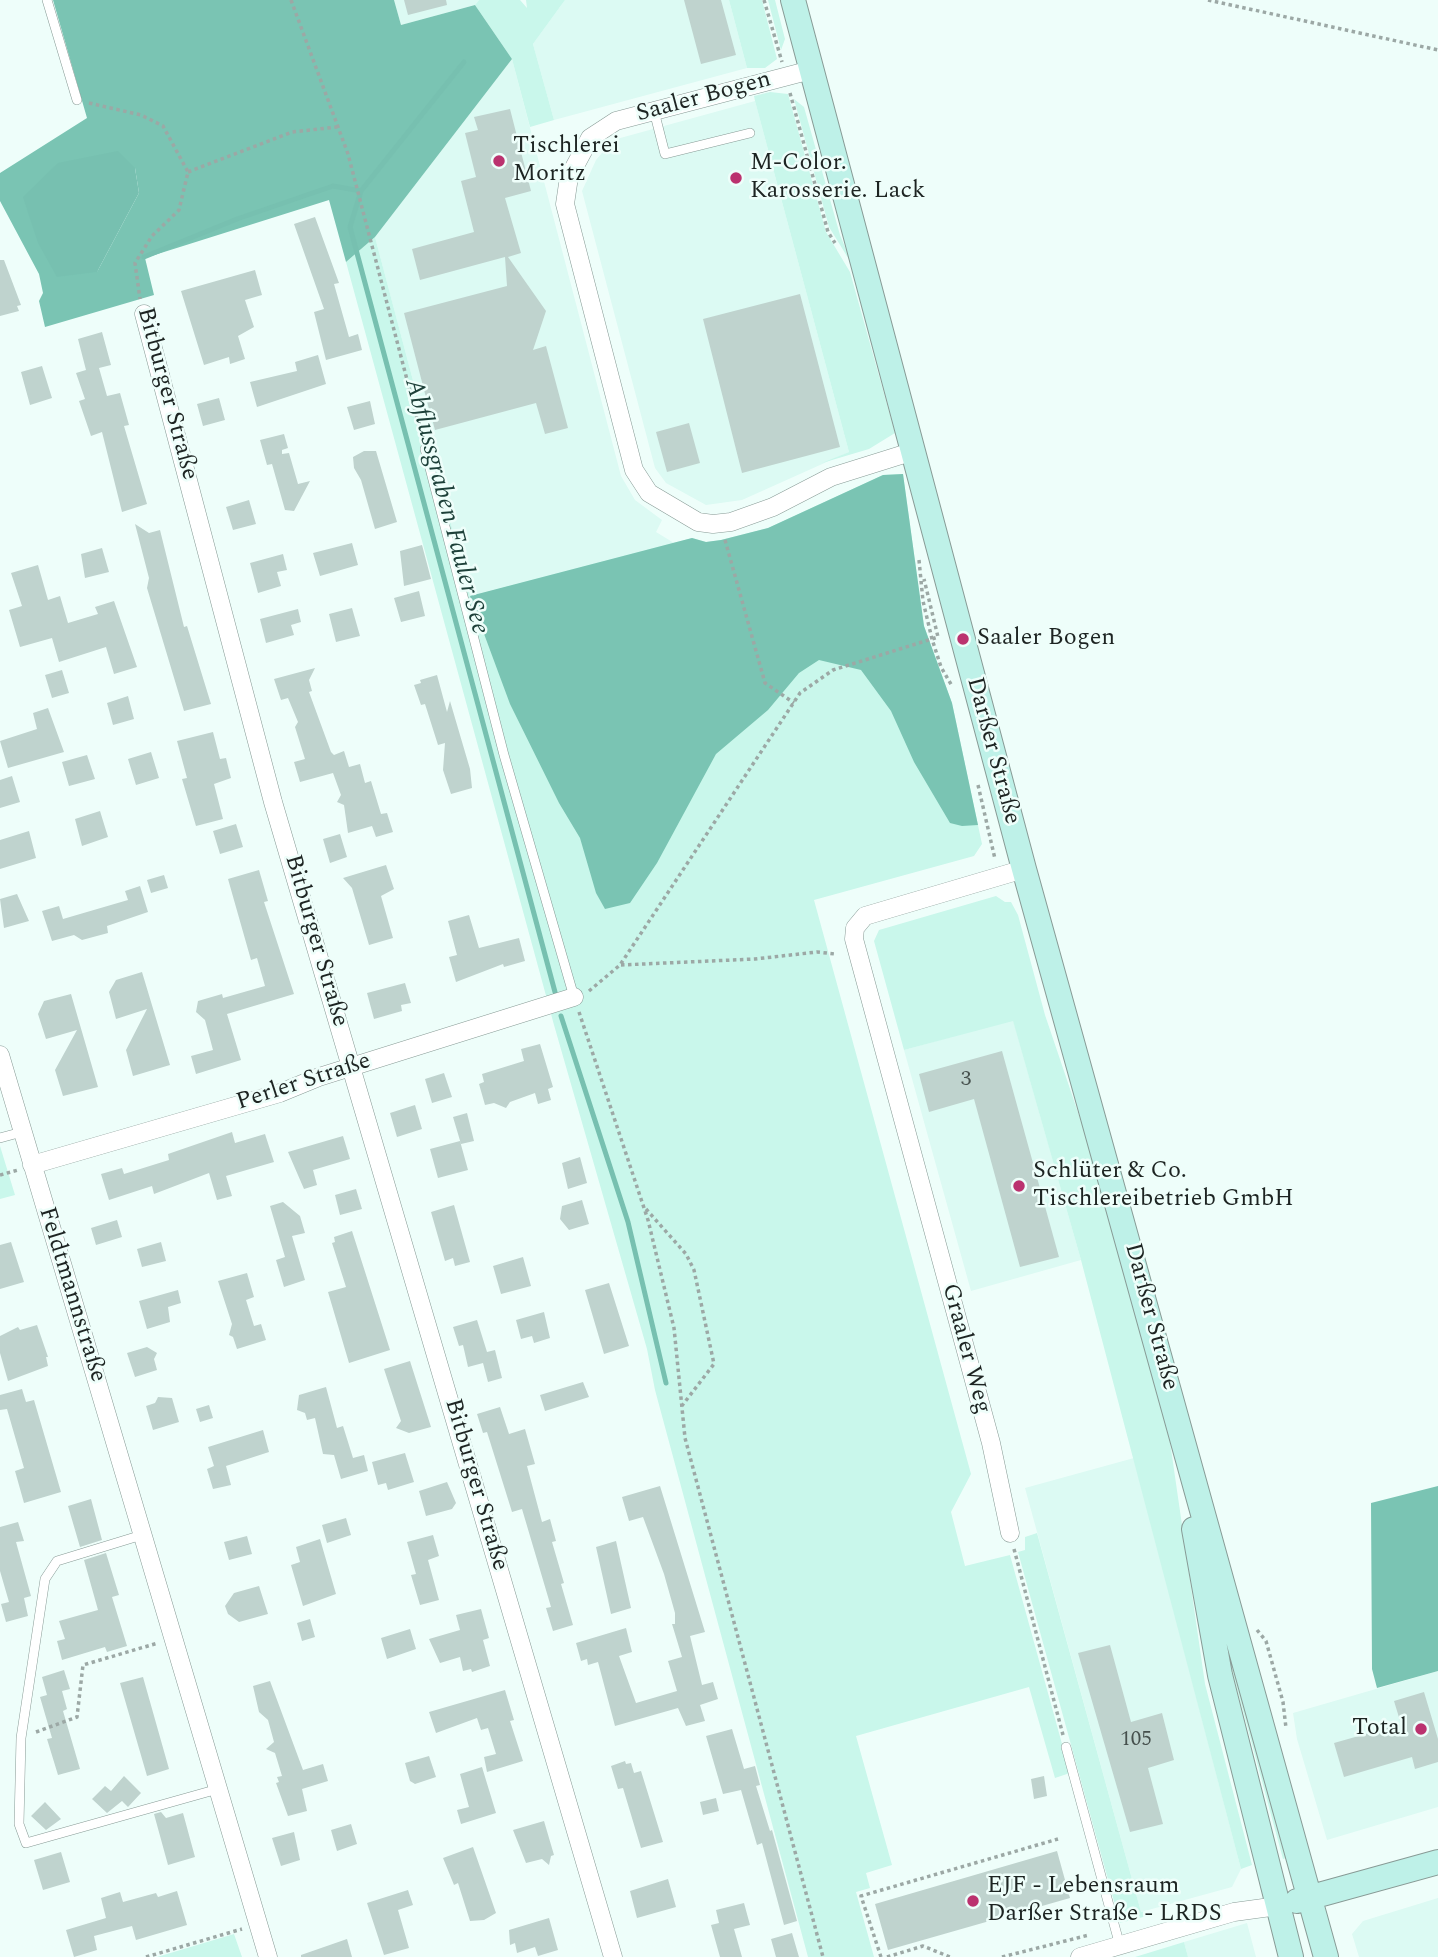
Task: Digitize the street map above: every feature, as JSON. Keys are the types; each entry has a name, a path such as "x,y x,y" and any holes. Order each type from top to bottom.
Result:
{"main road":[{"name":"Darßer Straße","path":"793,0 1024,869 1326,1957"},
{"name":"Darßer Straße","path":"1178,1418 1202,1585 1220,1675 1291,1957"},
{"path":"1278,1906 1438,1862"}],"street":[{"name":"Saaler Bogen","path":"811,69 616,121 590,138 565,190 568,217 634,470 649,493 698,522 731,522 773,507 831,477 914,451"},
{"name":"Bitburger Straße","path":"144,314 270,789 613,1957"},
{"name":"Graaler Weg","path":"1010,1533 991,1443 854,939 855,928 865,916 1024,869"},
{"name":"Perler Straße","path":"32,1165 280,1093 352,1067 575,996"},
{"name":"Feldtmannstraße","path":"0,1055 268,1957"},
{"path":"1080,1957 1234,1912 1278,1906"}],"lane":[{"path":"47,0 77,100"},
{"path":"654,111 665,154 750,133"},
{"path":"425,449 504,755 575,996"},
{"path":"0,1138 22,1132"},
{"path":"142,1535 57,1561 45,1578 20,1738 19,1824 26,1843 218,1789"},
{"path":"1066,1747 1120,1946"}],"path":[{"path":"291,0 352,170 425,449"},
{"path":"764,0 828,232 839,250"},
{"path":"1208,0 1438,50"},
{"path":"77,100 141,115 163,126 188,172 292,132 337,127"},
{"name":"Bitburger Straße","path":"144,314 135,263 152,236 179,210 188,172"},
{"path":"724,536 765,683 794,703"},
{"path":"823,1957 685,1438 674,1328 645,1208 575,996 587,993 620,965 794,703 817,679 833,670 938,637 918,556"},
{"path":"932,639 941,667 956,696"},
{"path":"975,772 986,822"},
{"path":"620,965 668,965 709,959 755,960 817,952 835,954"},
{"path":"645,1208 686,1254 694,1270 714,1364 681,1408"},
{"path":"1010,1533 1066,1747"},
{"path":"20,1738 77,1717 83,1665 173,1638"},
{"path":"881,1957 861,1896 1058,1839"},
{"path":"146,1957 257,1924"},
{"path":"1002,1957 1081,1935 1095,1934"},
{"path":"887,1957 922,1946 950,1957"}],"shaded area":[{"path":"53,0 394,0 401,25 475,5 512,59 375,237 346,262 329,200 145,258 154,295 45,327 39,301 43,293 39,274 0,201 0,173 87,118","holes":["135,168 139,193 97,272"]},
{"path":"394,0 479,0 475,5 401,25"},
{"path":"479,0 520,0 527,8 526,0 565,0 533,44 554,120 530,127 512,59 475,5"},
{"path":"565,0 729,0 747,68 554,120 533,44"},
{"path":"729,0 762,0 777,59 765,68 747,68"},
{"path":"768,0 775,0 785,39 781,50"},
{"path":"512,59 621,476 635,500 662,520 656,532 674,543 470,596 375,237"},
{"path":"770,92 788,94 826,232 850,272 895,433 869,449 822,463 849,452 755,101 754,96"},
{"path":"794,99 804,107 840,235 853,266 829,227"},
{"path":"755,101 849,452 742,500 706,505 666,483 655,468 582,191 596,160 613,140"},
{"path":"118,151 135,168 139,193 97,272 57,277 38,243 23,197 58,163"},
{"path":"375,237 470,596 692,538 706,542 768,528 883,475 903,474 924,626 952,703 982,844 974,856 814,900 971,1474 951,1512 965,1566 1010,1555 1070,1773 1055,1778 1029,1687 856,1736 892,1865 866,1873 870,1888 856,1892 874,1957 808,1957 655,1390 647,1349 554,1025 346,262"},
{"path":"903,474 924,626 952,703 978,825 962,826 950,823 914,762 891,711 861,670 819,660 799,673 768,710 716,754 657,863 630,903 605,909 596,893 580,838 559,803 510,704 470,596 692,538 706,542 768,528 883,475"},
{"path":"996,896 1005,902 1011,902 1018,915 1045,1015 1089,1145 1170,1442 1205,1684 1252,1865 1241,1869 1081,1260 1013,1021 904,1050 874,941 879,930"},
{"path":"1013,1020 1081,1260 971,1291 904,1050"},
{"path":"0,1146 15,1195 0,1199"},
{"path":"1134,1458 1241,1869 1232,1887 1141,1912 1025,1488"},
{"path":"1438,1486 1438,1671 1377,1688 1372,1669 1371,1503"},
{"path":"1037,1533 1141,1912 1148,1911 1147,1916 1120,1923 1018,1552 1025,1550 1025,1537"},
{"path":"1222,1628 1292,1856 1283,1859 1221,1630"},
{"path":"1438,1671 1438,1807 1327,1840 1297,1739 1293,1713"},
{"path":"1438,1898 1438,1957 1359,1957 1352,1934 1363,1921"},
{"path":"1247,1923 1256,1957 1188,1957 1184,1942"},
{"path":"234,1934 242,1957 157,1957"},
{"path":"1184,1942 1188,1957 1135,1957"}],"building":[{"path":"404,0 446,0 447,5 408,15"},
{"path":"684,0 721,0 736,55 701,64"},
{"path":"510,109 531,191 505,198 521,253 508,257 546,311 533,350 546,346 568,428 545,434 536,403 435,430 431,415 434,413 432,408 429,409 404,313 507,286 505,257 420,280 412,249 474,232 461,181 476,177 465,133 478,130 474,117"},
{"path":"315,217 339,283 334,284 349,337 358,334 362,350 326,360 314,312 324,309 294,224"},
{"path":"0,260 4,260 21,305 17,306 19,311 0,316"},
{"path":"255,270 262,295 245,300 254,327 238,336 245,359 230,364 229,357 204,365 181,291"},
{"path":"800,294 840,447 742,473 703,319"},
{"path":"102,332 111,365 99,368 107,396 120,393 129,425 124,426 147,504 122,512 102,432 91,436 79,401 85,399 76,373 86,370 78,339"},
{"path":"318,355 326,384 257,407 250,382 297,371 295,362"},
{"path":"42,366 52,398 30,405 21,372"},
{"path":"219,398 225,420 203,426 197,404"},
{"path":"370,401 375,424 354,430 347,407"},
{"path":"689,423 700,463 667,472 656,432"},
{"path":"284,434 288,448 282,450 282,454 289,453 298,484 310,481 294,511 285,510 272,464 267,465 260,440"},
{"path":"364,451 376,451 397,522 375,529 361,480 354,468 353,457"},
{"path":"249,500 256,524 233,530 226,507"},
{"path":"135,524 149,533 160,530 184,627 187,626 211,704 184,711 147,588 149,578"},
{"path":"352,543 358,565 320,576 313,553"},
{"path":"422,545 431,579 404,586 400,551"},
{"path":"102,548 109,572 85,578 81,554"},
{"path":"283,554 287,570 277,572 281,586 258,593 250,563"},
{"path":"38,565 48,600 60,596 68,623 98,614 95,607 114,601 137,667 114,674 106,647 59,662 52,638 20,647 9,610 22,606 11,573"},
{"path":"419,591 425,616 401,622 394,598"},
{"path":"352,608 360,636 336,642 329,614"},
{"path":"298,609 301,622 291,625 294,635 266,643 260,619"},
{"path":"315,668 309,680 312,691 309,692 331,752 334,755 344,751 349,767 360,764 365,783 371,781 381,814 387,813 393,832 376,837 372,826 348,833 344,805 337,802 341,795 333,773 300,782 294,762 305,759 295,727 298,722 288,698 281,700 274,679"},
{"path":"62,670 69,693 52,698 45,675"},
{"path":"437,675 447,712 450,701 470,769 472,788 451,794 443,770 445,743 438,745 425,704 421,705 414,685 421,683 420,680"},
{"path":"128,696 134,719 113,725 107,703"},
{"path":"48,708 64,752 8,768 0,741 37,729 33,713"},
{"path":"213,732 220,759 226,758 231,778 214,784 223,819 196,826 182,779 187,778 177,741"},
{"path":"151,752 159,778 136,785 128,759"},
{"path":"87,755 95,779 69,786 62,762"},
{"path":"12,776 20,802 0,808 0,780"},
{"path":"100,811 108,837 82,846 75,819"},
{"path":"236,824 243,847 220,854 213,831"},
{"path":"29,831 36,858 0,869 0,840"},
{"path":"340,834 347,857 330,863 323,839"},
{"path":"386,865 394,889 381,896 393,938 369,945 352,888 343,878"},
{"path":"259,870 268,901 264,902 294,994 227,1014 241,1060 196,1074 191,1056 213,1050 205,1020 196,1012 198,1001 222,994 223,998 265,986 257,958 251,960 228,879"},
{"path":"164,875 168,888 151,893 147,880"},
{"path":"140,886 148,912 107,926 108,933 82,940 74,935 52,941 42,911 59,906 63,919 128,900 125,891"},
{"path":"17,894 29,921 4,928 0,899"},
{"path":"469,915 479,948 519,938 525,961 504,967 503,964 456,982 449,957 457,955 448,921"},
{"path":"142,972 170,1065 133,1076 126,1050 147,1009 116,1019 109,992 116,980"},
{"path":"405,983 411,1003 401,1005 402,1011 374,1019 367,993"},
{"path":"71,994 98,1087 63,1096 55,1070 77,1030 46,1039 38,1014 44,1001"},
{"path":"540,1044 553,1087 548,1089 551,1100 538,1104 535,1093 510,1102 506,1108 494,1103 485,1105 479,1084 484,1082 482,1074 524,1061 521,1049"},
{"name":"Schlüter & Co. Tischlereibetrieb GmbH","path":"1002,1051 1059,1257 1020,1267 974,1099 929,1112 919,1074"},
{"path":"444,1073 452,1097 432,1103 425,1079"},
{"path":"415,1105 422,1129 397,1137 390,1113"},
{"path":"467,1113 474,1141 461,1144 453,1117"},
{"path":"232,1132 235,1143 265,1134 274,1162 226,1176 232,1196 217,1200 209,1173 154,1194 152,1186 109,1200 101,1174 122,1168 124,1174 169,1160 168,1154"},
{"path":"343,1136 350,1159 313,1170 317,1185 304,1189 288,1152"},
{"path":"460,1141 468,1170 438,1178 430,1149"},
{"path":"580,1157 587,1183 568,1189 562,1163"},
{"path":"356,1189 362,1209 340,1215 335,1195"},
{"path":"582,1200 589,1224 569,1230 560,1219 562,1206"},
{"path":"283,1202 300,1216 305,1233 292,1236 305,1280 284,1287 276,1260 285,1257 270,1206"},
{"path":"454,1205 470,1262 455,1266 453,1258 445,1261 431,1212"},
{"path":"117,1220 122,1237 96,1245 91,1228"},
{"path":"352,1231 390,1350 349,1363 328,1292 346,1287 332,1243 335,1242 334,1237"},
{"path":"11,1242 24,1282 0,1289 0,1245"},
{"path":"161,1242 166,1261 142,1267 137,1249"},
{"path":"523,1257 531,1286 501,1294 493,1266"},
{"path":"247,1273 254,1297 246,1300 254,1326 261,1324 266,1340 237,1349 233,1337 229,1335 232,1324 218,1281"},
{"path":"609,1283 629,1346 604,1354 585,1290"},
{"path":"178,1290 181,1303 168,1307 170,1322 147,1329 139,1301"},
{"path":"544,1312 550,1338 534,1343 532,1336 521,1339 516,1320"},
{"path":"477,1320 487,1352 495,1350 502,1378 488,1382 483,1363 468,1367 463,1345 459,1346 453,1327"},
{"path":"37,1325 48,1357 48,1366 8,1381 0,1353 0,1336 18,1327 20,1330"},
{"path":"147,1347 157,1353 154,1359 157,1370 135,1377 127,1353"},
{"path":"410,1361 431,1427 409,1433 396,1428 401,1421 384,1369"},
{"path":"583,1382 589,1397 545,1411 540,1395"},
{"path":"326,1387 337,1428 343,1426 353,1458 364,1455 368,1471 341,1479 334,1455 323,1454 315,1418 307,1420 305,1413 297,1410 299,1395"},
{"path":"22,1389 26,1402 34,1400 61,1492 24,1503 15,1471 24,1468 7,1409 0,1410 0,1395"},
{"path":"158,1397 172,1398 179,1422 153,1430 146,1406 155,1403"},
{"path":"209,1405 213,1418 200,1422 196,1409"},
{"path":"500,1407 509,1434 525,1429 535,1464 527,1466 542,1522 550,1519 556,1541 552,1542 573,1625 553,1631 546,1608 551,1607 522,1509 512,1512 487,1432 483,1433 477,1414"},
{"path":"263,1430 269,1452 226,1466 231,1485 213,1489 207,1469 214,1466 208,1447"},
{"path":"405,1453 414,1482 388,1490 386,1483 378,1485 372,1462"},
{"path":"447,1482 456,1503 452,1509 426,1516 419,1491"},
{"path":"660,1486 705,1632 690,1636 702,1685 713,1682 718,1699 700,1705 705,1721 686,1726 678,1708 615,1726 598,1662 588,1665 587,1659 581,1661 576,1643 626,1628 632,1652 619,1656 636,1703 677,1691 668,1661 682,1657 672,1624 675,1624 675,1613 664,1574 643,1517 629,1521 622,1497"},
{"path":"91,1499 102,1540 80,1547 68,1506"},
{"path":"346,1518 351,1535 327,1543 322,1525"},
{"path":"18,1522 24,1541 16,1542 31,1596 24,1598 28,1616 6,1622 1,1604 9,1602 0,1571 0,1527"},
{"path":"433,1535 439,1556 428,1560 439,1600 420,1605 411,1575 416,1574 407,1542"},
{"path":"247,1536 252,1554 229,1560 224,1542"},
{"path":"320,1539 336,1594 303,1606 291,1565 300,1562 296,1547"},
{"path":"616,1541 631,1608 611,1614 596,1547"},
{"path":"106,1553 119,1595 112,1597 127,1646 107,1652 105,1647 62,1660 57,1641 65,1639 59,1621 98,1610 84,1560"},
{"path":"259,1586 268,1614 239,1622 228,1614 225,1606 234,1593"},
{"path":"481,1609 489,1638 483,1640 490,1666 472,1672 471,1669 463,1671 460,1657 440,1663 429,1639 460,1630 456,1615"},
{"path":"310,1619 315,1637 302,1641 297,1623"},
{"path":"410,1629 416,1649 387,1659 381,1638"},
{"path":"1110,1645 1131,1722 1162,1713 1174,1760 1148,1768 1163,1824 1130,1832 1078,1653"},
{"path":"64,1670 70,1689 62,1691 67,1709 63,1711 80,1769 58,1775 47,1739 52,1738 40,1697 47,1695 42,1677"},
{"path":"143,1677 169,1769 147,1776 120,1683"},
{"path":"270,1681 303,1770 323,1764 328,1781 302,1789 307,1811 288,1816 276,1783 279,1782 277,1777 282,1776 275,1753 266,1749 274,1742 268,1720 259,1712 253,1686"},
{"path":"505,1690 514,1720 510,1721 523,1761 487,1772 484,1757 496,1754 488,1728 481,1730 477,1718 436,1733 429,1712"},
{"path":"1424,1692 1438,1739 1438,1762 1415,1769 1412,1757 1344,1777 1334,1743 1401,1724 1394,1701"},
{"path":"732,1729 744,1769 755,1766 760,1785 756,1786 770,1831 772,1830 797,1921 784,1925 762,1843 757,1845 741,1790 723,1794 706,1736"},
{"path":"429,1756 436,1777 415,1784 410,1781 405,1763"},
{"path":"625,1761 626,1764 631,1763 634,1773 641,1771 663,1842 641,1848 623,1788 618,1789 611,1766"},
{"path":"482,1767 496,1813 461,1824 457,1810 469,1807 460,1774"},
{"path":"124,1776 141,1793 128,1807 122,1801 107,1813 92,1799 105,1786 111,1791"},
{"path":"1044,1776 1047,1796 1034,1799 1031,1779"},
{"path":"716,1798 719,1811 703,1815 700,1802"},
{"path":"45,1802 61,1819 46,1830 31,1816"},
{"path":"161,1812 166,1818 183,1813 195,1857 168,1865 154,1814"},
{"path":"544,1821 554,1855 551,1856 549,1865 542,1859 526,1863 513,1830"},
{"path":"351,1824 357,1844 337,1851 331,1830"},
{"path":"294,1832 300,1860 281,1866 272,1838"},
{"path":"473,1847 496,1913 484,1920 470,1921 458,1883 454,1885 443,1858"},
{"name":"EJF - Lebensraum Darßer Straße - LRDS","path":"1057,1851 1070,1898 888,1950 875,1904"},
{"path":"61,1852 70,1882 43,1890 34,1860"},
{"path":"668,1879 676,1907 637,1918 630,1891"},
{"path":"408,1890 413,1905 398,1910 409,1948 384,1955 367,1903"},
{"path":"177,1891 187,1925 136,1940 132,1926 94,1936 97,1950 74,1957 66,1930 106,1918 101,1898 120,1892 123,1902 156,1893 158,1897"},
{"path":"744,1903 750,1925 734,1929 742,1957 720,1957 711,1925 719,1923 716,1910"},
{"path":"549,1918 558,1950 538,1956 535,1947 517,1953 515,1943 510,1945 509,1930"},
{"path":"792,1933 799,1957 776,1957 771,1939"},
{"path":"347,1939 352,1957 301,1957 301,1955"}],"waterway":[{"name":"Abflussgraben Fauler See","path":"464,62 361,191 350,227 555,992"},
{"path":"144,257 237,219 333,186 361,191"},
{"path":"561,1016 628,1222 666,1383"}],"place":[{"name":"Tischlerei Moritz","path":"499,161"},
{"name":"M-Color. Karosserie. Lack","path":"736,178"},
{"name":"Saaler Bogen","path":"963,639"},
{"name":"Schlüter & Co. Tischlereibetrieb GmbH","path":"1019,1186"},
{"name":"Total","path":"1421,1729"},
{"name":"EJF - Lebensraum Darßer Straße - LRDS","path":"973,1901"}]}
